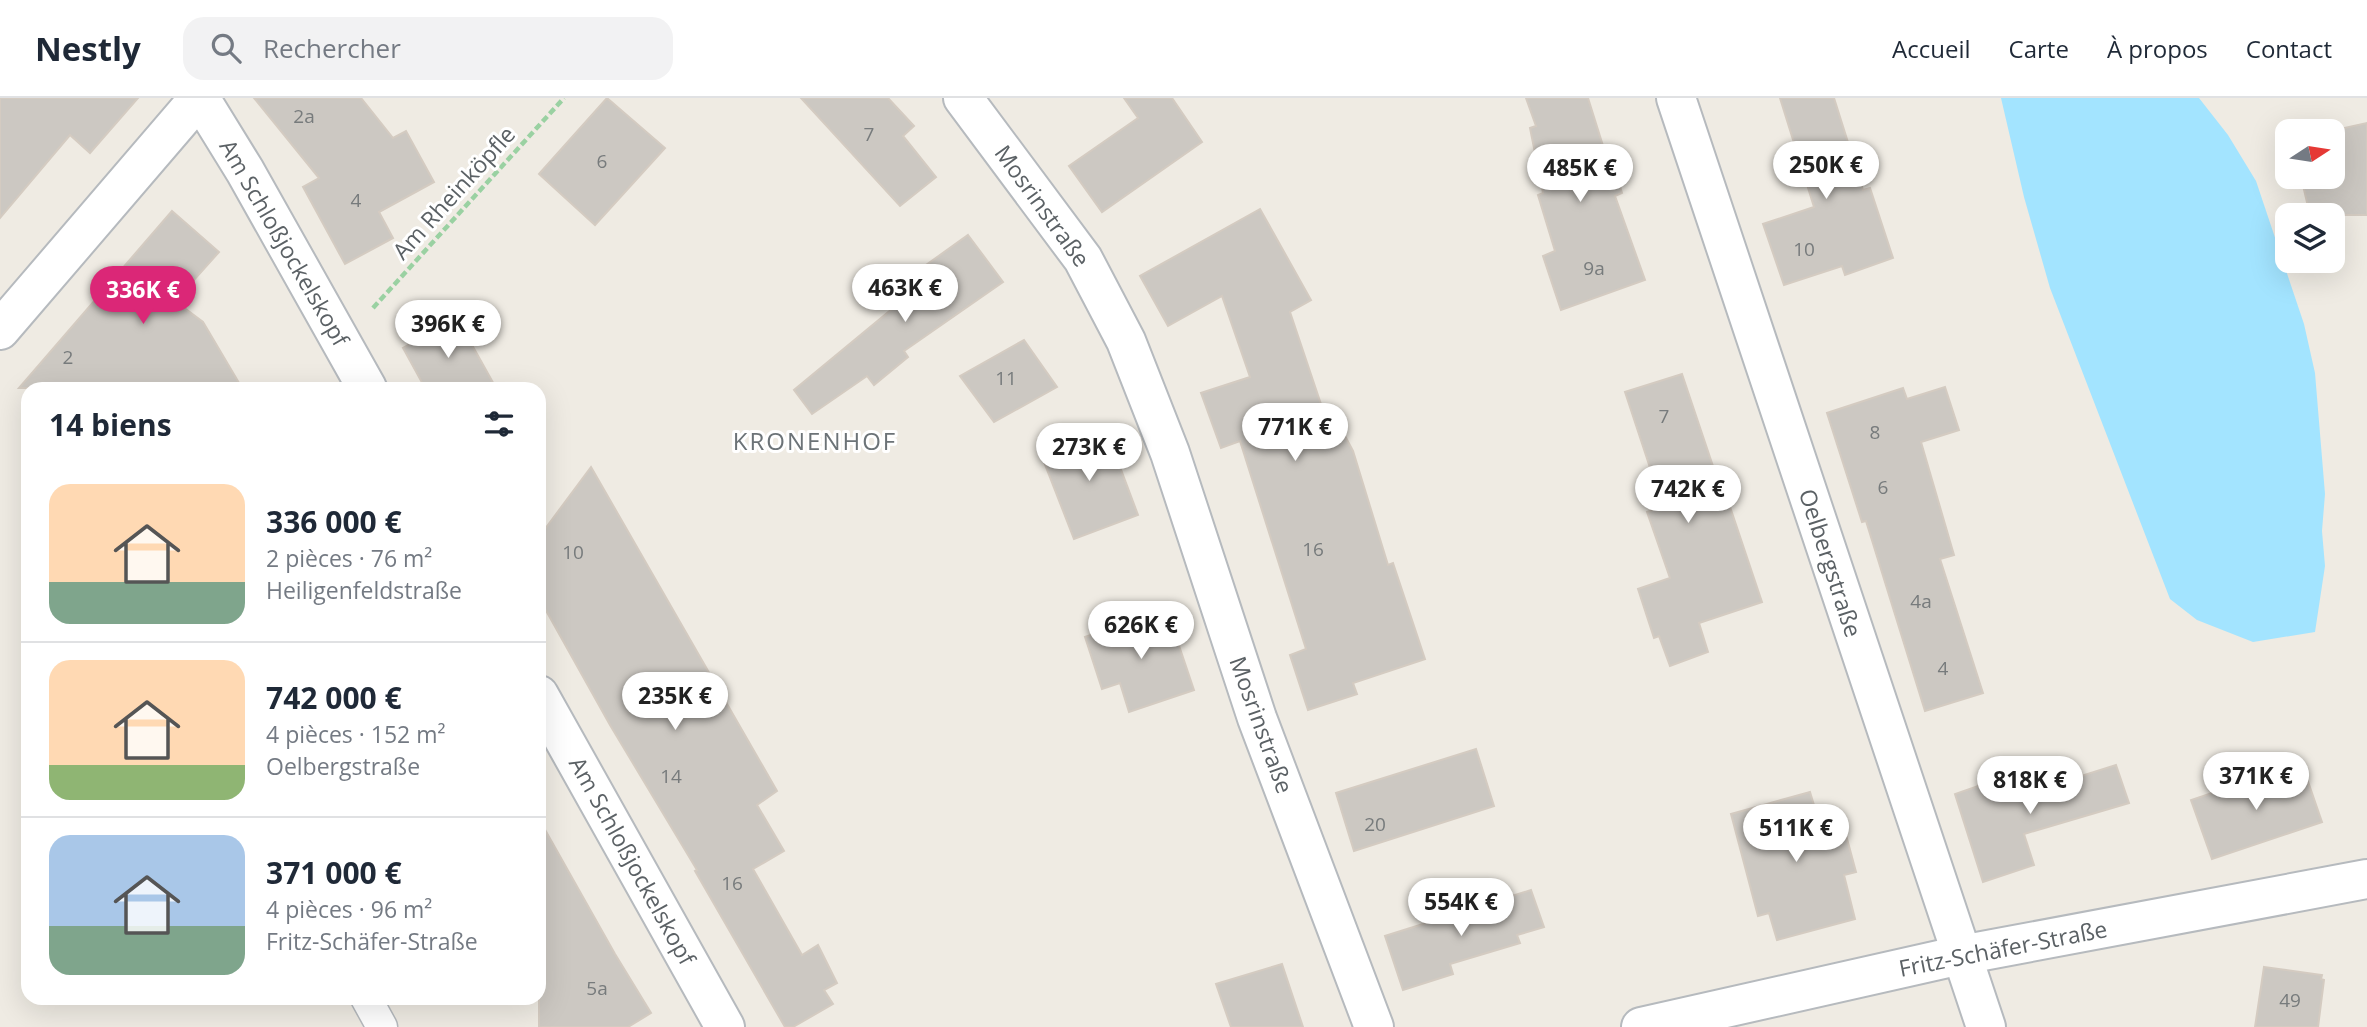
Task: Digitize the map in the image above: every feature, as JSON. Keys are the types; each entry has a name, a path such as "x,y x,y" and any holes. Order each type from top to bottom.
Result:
{"street":[{"path":"0,330 200,98"},
{"name":"Am Schloßjockelskopf","path":"200,98 245,171 364,382"},
{"name":"Mosrinstraße","path":"963,98 1083,259 1126,341 1170,453 1257,718 1374,1027"},
{"name":"Oelbergstraße","path":"1676,98 1986,1027"},
{"name":"Am Schloßjockelskopf","path":"546,707 726,1027"},
{"name":"Fritz-Schäfer-Straße","path":"1640,1027 1961,955 2367,879"}],"lane":[{"path":"370,1005 382,1027"}],"path":[{"name":"Am Rheinköpfle","path":"341,342 564,98"}],"water":[{"path":"2001,98 2199,98 2228,135 2256,181 2275,238 2275,273 2287,273 2304,324 2315,373 2325,494 2322,531 2325,566 2315,632 2253,642 2197,620 2170,599 2050,288 2024,197"}],"building":[{"path":"0,98 138,98 90,153 70,135 0,218"},
{"path":"254,98 361,98 393,138 406,131 434,182 379,212 393,238 345,264 303,187 319,178"},
{"path":"607,98 665,148 595,225 539,174"},
{"path":"801,98 888,98 914,126 903,136 936,177 900,206"},
{"path":"1124,98 1172,98 1202,142 1102,212 1069,166 1138,118"},
{"path":"1526,98 1588,98 1604,149 1608,148 1622,193 1615,196 1645,280 1561,310 1543,256 1555,251 1538,195 1543,193 1530,128 1536,126"},
{"path":"1780,98 1834,98 1863,190 1870,188 1893,258 1845,275 1842,266 1784,285 1763,224 1814,207"},
{"path":"2367,123 2367,215 2345,215 2345,203 2307,203 2304,189 2345,189 2345,128"},
{"path":"1260,209 1311,300 1290,312 1328,425 1337,421 1353,451 1388,565 1393,563 1425,659 1353,683 1357,694 1308,710 1290,655 1306,649 1240,441 1221,448 1201,393 1250,377 1222,296 1168,326 1140,276"},
{"path":"172,211 219,252 175,301 203,322 238,382 24,382"},
{"path":"968,235 1003,282 904,351 908,357 874,385 867,376 812,414 794,390 927,280 919,270"},
{"path":"457,318 493,382 422,382 403,348"},
{"path":"1024,340 1057,387 994,422 960,376"},
{"path":"1682,374 1762,602 1699,623 1708,652 1670,666 1659,636 1654,638 1638,589 1670,578 1647,512 1663,507 1625,392"},
{"path":"1945,387 1959,430 1921,442 1954,555 1940,559 1983,693 1925,711 1866,521 1862,522 1827,413 1903,388 1907,399"},
{"path":"1090,431 1096,439 1108,435 1138,515 1074,539 1039,449"},
{"path":"591,467 777,791 757,805 784,851 753,869 802,955 818,945 837,983 824,990 833,1004 793,1027 785,1027 546,611 546,528"},
{"path":"1167,610 1194,690 1129,712 1120,683 1102,689 1085,637"},
{"path":"1476,749 1494,806 1354,851 1336,793"},
{"path":"2116,765 2129,803 2024,834 2034,865 1983,882 1955,794 1998,779 2005,800"},
{"path":"2303,767 2322,822 2212,859 2191,800 2271,773 2272,778"},
{"path":"1810,792 1817,815 1839,809 1856,872 1844,875 1855,919 1777,940 1769,913 1758,916 1731,814"},
{"path":"546,831 651,1013 628,1027 539,1027 539,1005 546,1005"},
{"path":"1531,890 1544,927 1517,935 1520,943 1450,964 1453,974 1403,990 1385,936"},
{"path":"1282,964 1303,1027 1231,1027 1216,984"},
{"path":"2264,967 2322,975 2321,979 2324,980 2318,1027 2255,1027"}],"district":[{"name":"KRONENHOF","path":"815,442"}]}
